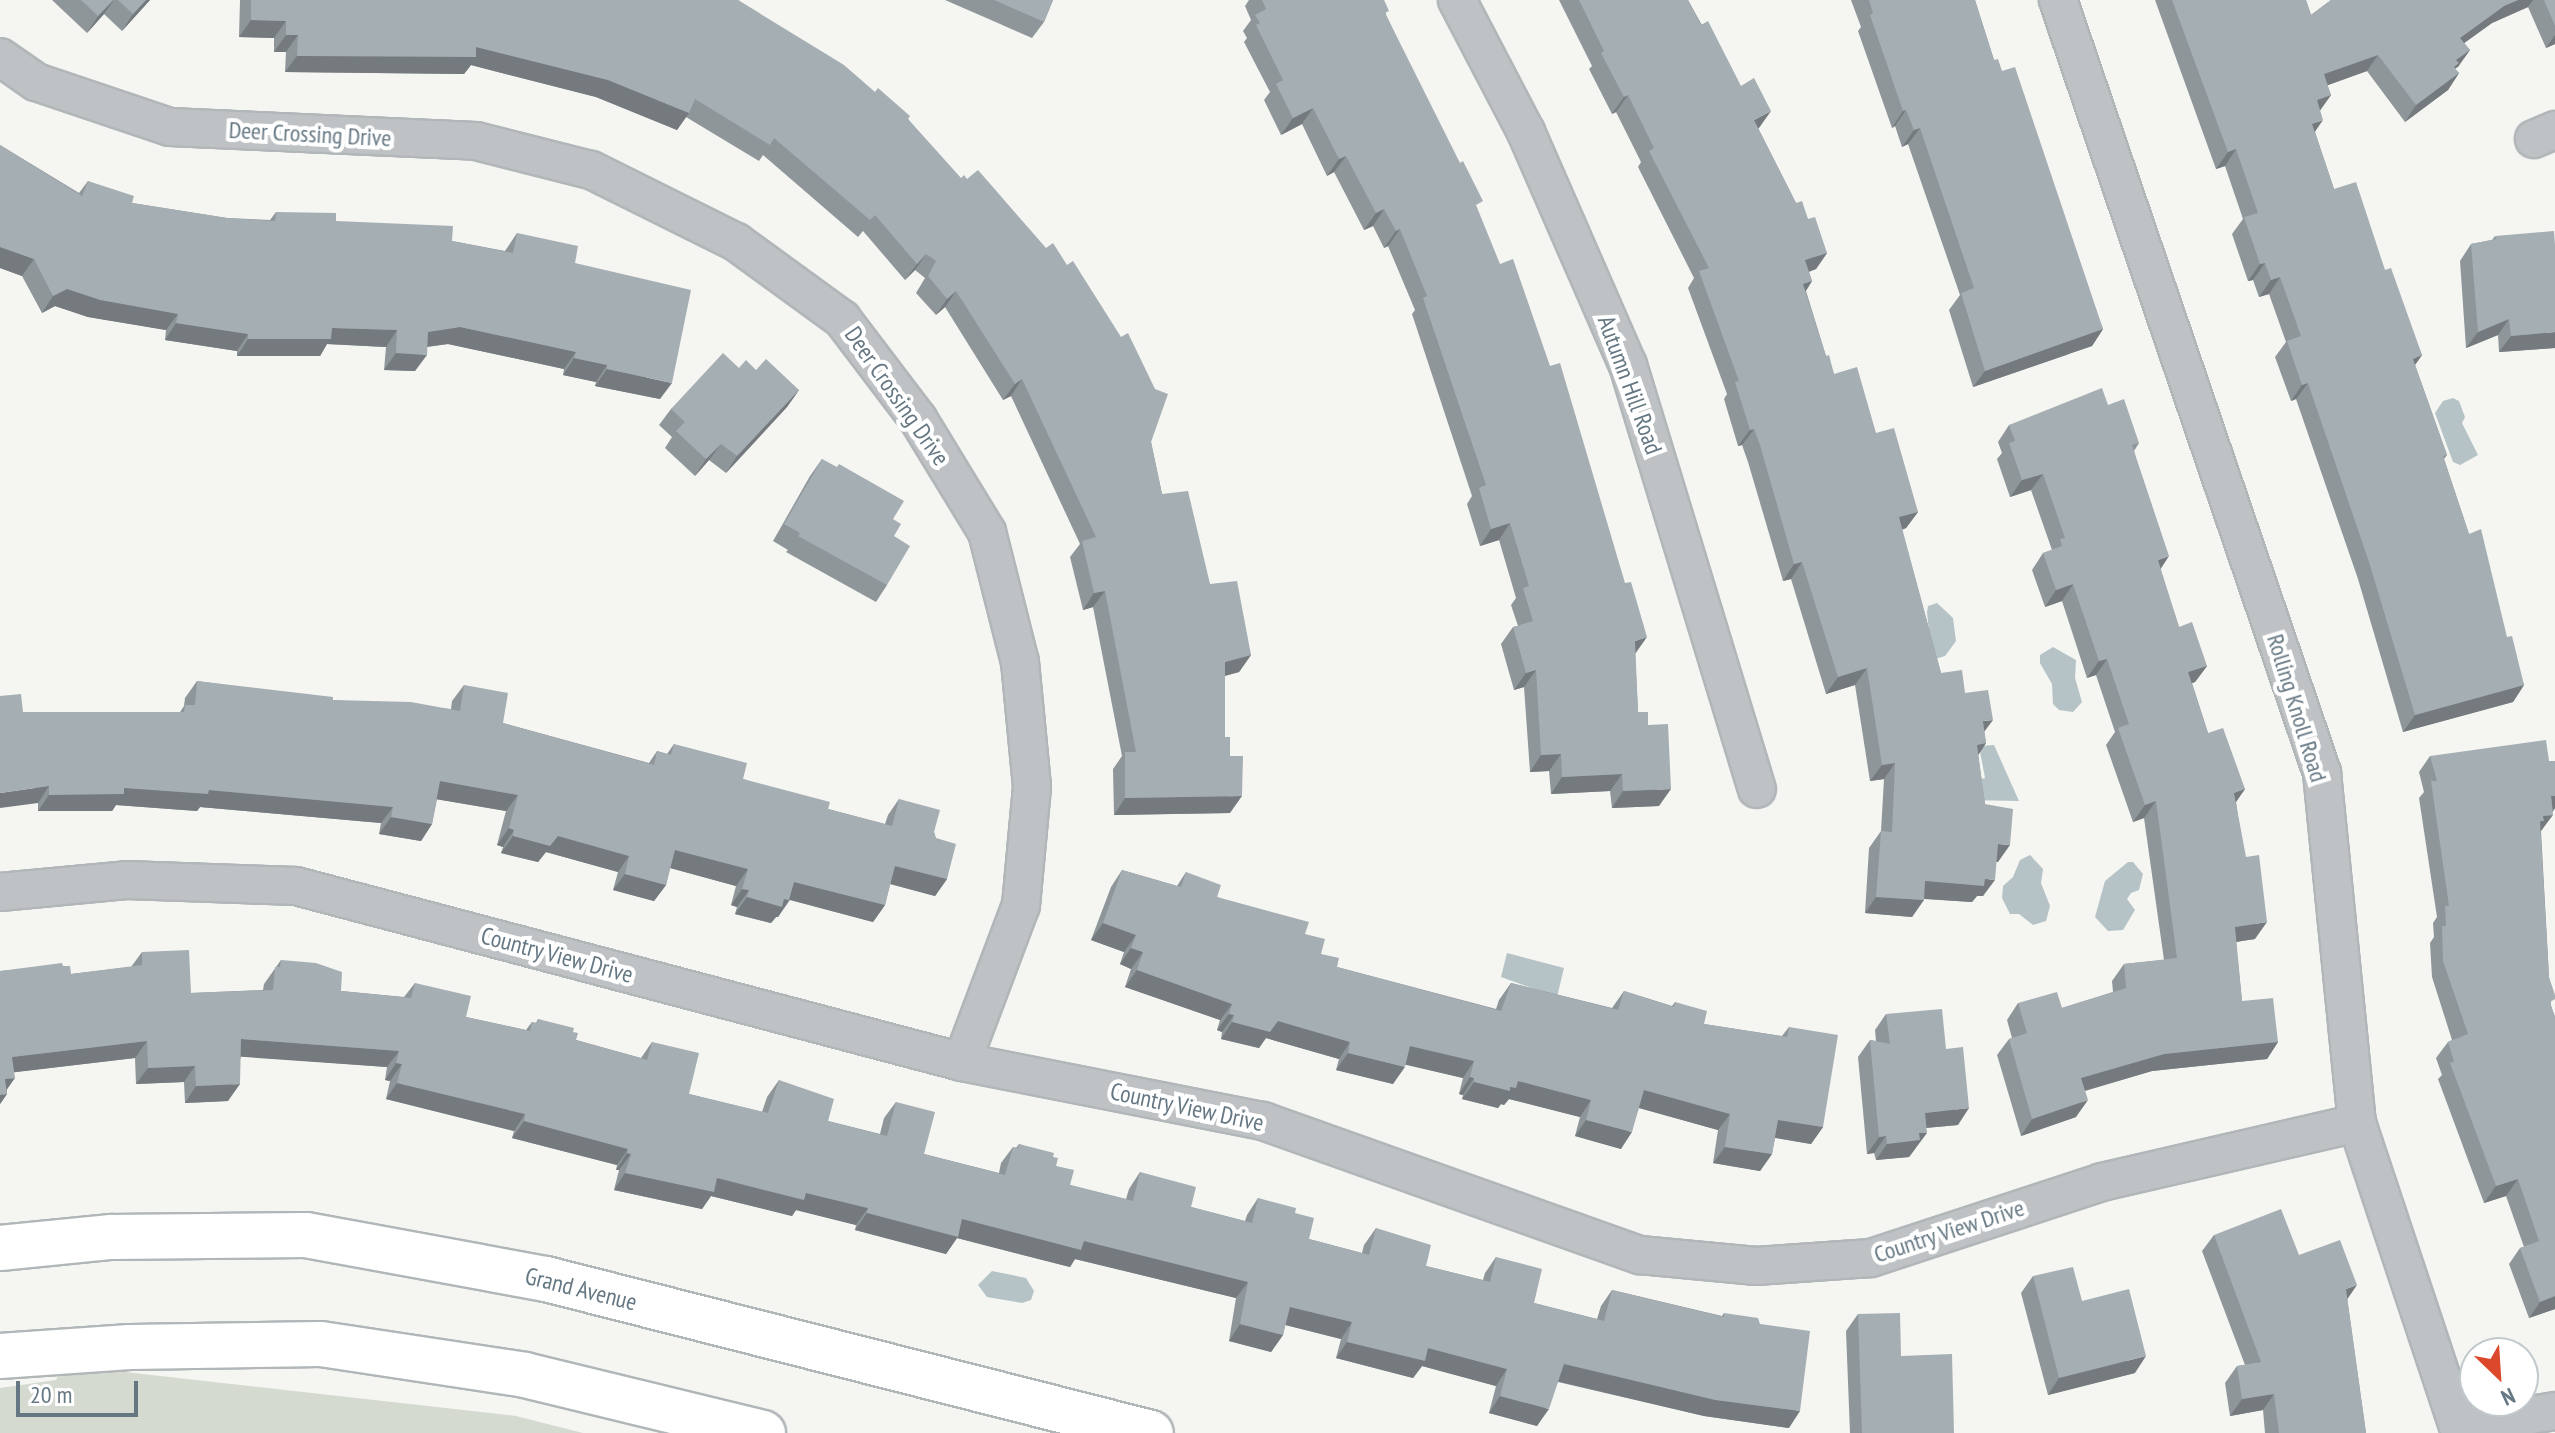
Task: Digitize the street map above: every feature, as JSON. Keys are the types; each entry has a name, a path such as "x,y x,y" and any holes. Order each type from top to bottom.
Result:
{"main road":[{"name":"Grand Avenue","path":"0,1248 111,1237 306,1235 546,1279 1151,1433"},
{"path":"0,1356 130,1347 321,1344 525,1375 763,1433"}],"street":[{"name":"Autumn Hill Road","path":"1457,0 1526,132 1628,365 1757,789"},
{"name":"Rolling Knoll Road","path":"2058,0 2322,773 2357,1123 2460,1430"},
{"name":"Deer Crossing Drive","path":"0,57 36,82 170,127 476,141 591,170 736,242 842,319 918,419 987,532 1020,662 1032,787 1021,905 962,1062"},
{"name":"Country View Drive","path":"0,892 126,880 296,886 962,1062 1263,1121 1640,1255 1756,1266 1871,1258 2102,1182 2357,1123"},
{"path":"2460,1430 2555,1411"}],"shaded area":[{"path":"2453,398 2459,401 2465,417 2462,423 2478,455 2460,465 2453,462 2435,413 2443,401"},
{"path":"1937,603 1953,618 1956,641 1945,656 1932,660 1927,612 1928,606"},
{"path":"2053,647 2076,660 2075,678 2082,702 2073,712 2059,710 2053,704 2052,684 2040,663 2040,655"},
{"path":"1994,745 2019,801 1965,800 1960,784 1985,778 1979,746"},
{"path":"2030,855 2043,869 2041,883 2050,906 2046,921 2033,925 2019,914 2010,914 2002,898 2003,886 2013,877 2020,860"},
{"path":"2128,862 2133,862 2143,874 2139,890 2127,899 2135,910 2123,930 2108,931 2095,917 2105,881"},
{"path":"1507,953 1564,968 1557,997 1501,977"},
{"path":"992,1271 1026,1278 1034,1291 1031,1300 1022,1303 987,1297 978,1285"},
{"path":"63,1365 516,1416 583,1433 0,1433 0,1388 56,1380"}],"building":[{"path":"81,0 113,0 98,16"},
{"path":"118,0 146,0 133,14"},
{"path":"251,0 738,0 844,65 875,92 878,88 910,116 908,119 961,178 964,175 967,179 978,170 1046,248 1053,243 1067,265 1073,261 1121,337 1128,333 1155,389 1168,394 1151,442 1162,494 1188,491 1210,584 1237,581 1251,655 1225,662 1225,737 1230,737 1230,756 1243,756 1242,796 1125,798 1125,752 1136,752 1105,591 1094,593 1082,541 1096,537 1022,379 1015,384 956,291 947,299 928,276 936,261 926,254 917,264 875,215 870,220 774,138 770,145 695,99 689,113 608,80 476,47 476,57 297,56 298,35 286,35 286,21 251,20"},
{"path":"994,0 1053,0 1044,22"},
{"path":"1262,0 1384,0 1389,11 1385,13 1460,163 1463,161 1483,201 1476,205 1500,264 1513,259 1550,366 1560,363 1625,583 1631,582 1647,637 1635,641 1638,712 1648,712 1648,725 1668,724 1671,789 1623,791 1622,774 1562,777 1561,754 1541,755 1536,670 1526,673 1513,627 1533,621 1523,588 1529,586 1510,523 1491,529 1479,488 1486,485 1423,298 1427,296 1400,229 1396,231 1384,209 1376,213 1346,156 1339,159 1313,108 1293,118 1276,84 1283,80 1256,25 1260,23 1255,15 1266,9"},
{"path":"1579,0 1688,0 1701,25 1708,21 1741,86 1754,78 1771,111 1754,120 1796,203 1802,201 1808,219 1815,217 1827,253 1805,260 1812,281 1803,284 1826,356 1829,355 1834,374 1857,367 1876,433 1894,428 1918,512 1899,517 1941,673 1962,670 1965,693 1988,690 1993,720 1983,721 1986,743 1977,745 1985,804 2013,809 2010,845 1998,844 1995,880 1985,879 1984,886 1925,881 1924,900 1876,897 1881,831 1892,832 1895,763 1882,765 1867,668 1838,677 1802,562 1794,564 1760,445 1754,429 1750,430 1735,382 1739,381 1699,271 1709,268 1649,151 1654,148 1628,95 1624,97 1601,53 1604,51"},
{"path":"1869,0 1975,0 1994,60 1998,59 2002,71 2015,67 2103,329 1985,371 1961,293 1974,288 1920,128 1914,130 1906,110 1903,111 1870,15 1873,13"},
{"path":"2172,0 2306,0 2311,15 2331,0 2518,0 2504,6 2460,38 2470,50 2456,60 2459,63 2454,67 2459,73 2416,105 2378,55 2324,74 2331,95 2317,100 2323,120 2312,124 2334,189 2356,182 2385,270 2391,268 2422,355 2413,359 2447,455 2443,456 2469,534 2481,529 2507,637 2512,636 2524,685 2415,715 2369,562 2308,383 2302,385 2287,341 2301,336 2280,277 2271,280 2265,263 2260,264 2244,217 2258,213 2236,149 2228,152"},
{"path":"2544,0 2555,0 2555,26"},
{"path":"0,145 82,196 88,181 134,196 132,203 227,218 275,221 276,212 336,213 336,221 453,226 452,241 513,253 517,233 578,246 575,263 691,290 672,383 607,369 607,365 574,358 576,352 460,327 428,332 427,355 396,353 397,330 332,328 331,339 248,339 248,334 176,323 178,314 100,300 67,289 53,296 34,259 0,247"},
{"path":"2554,231 2555,332 2511,336 2509,319 2478,332 2471,244 2496,239 2495,236"},
{"path":"723,353 739,368 746,360 756,370 766,359 799,390 737,456 721,444 706,459 676,431 685,422 671,409"},
{"path":"2102,388 2108,405 2124,399 2139,443 2132,445 2169,556 2158,560 2179,627 2192,622 2207,666 2188,672 2208,733 2223,728 2245,789 2234,793 2246,857 2259,855 2267,922 2235,927 2242,1001 2273,998 2278,1042 2164,1054 2081,1078 2088,1100 2032,1119 2009,1039 2027,1033 2018,1003 2057,992 2062,1008 2126,988 2124,964 2177,958 2156,801 2145,805 2118,728 2129,724 2107,659 2099,661 2073,584 2056,590 2043,553 2062,546 2060,539 2065,538 2043,474 2022,480 2009,443 2015,441 2009,425"},
{"path":"822,459 837,467 839,464 904,501 893,519 901,524 894,536 910,546 887,585 798,536 800,533 784,524"},
{"path":"197,681 333,697 333,700 411,702 460,711 464,685 508,693 503,723 654,765 657,751 671,755 674,744 747,763 743,779 830,802 828,809 892,826 899,799 940,810 934,832 936,838 956,844 947,879 895,866 885,905 794,882 789,900 784,899 782,907 747,897 749,890 742,889 748,869 675,850 666,885 625,874 629,856 558,836 550,846 513,836 514,830 509,828 518,795 440,781 432,824 391,817 393,807 209,790 208,794 124,788 124,794 49,795 49,786 0,793 0,696 21,694 23,712 184,712 185,705 195,705"},
{"path":"2546,740 2549,761 2555,761 2555,796 2551,796 2553,815 2543,816 2544,821 2540,821 2549,977 2555,995 2550,1002 2555,1017 2555,1296 2540,1302 2520,1248 2539,1241 2518,1179 2496,1186 2450,1063 2454,1061 2448,1042 2468,1034 2443,961 2442,926 2446,926 2445,906 2449,906 2431,781 2437,781 2430,756"},
{"path":"1122,870 1181,887 1186,872 1221,885 1217,897 1309,922 1305,934 1325,939 1321,954 1339,958 1337,967 1501,1011 1511,983 1618,1010 1624,991 1674,1007 1675,1002 1707,1011 1704,1024 1787,1037 1789,1027 1838,1035 1823,1127 1778,1120 1772,1154 1725,1147 1730,1114 1644,1090 1632,1132 1586,1120 1591,1100 1518,1081 1516,1088 1510,1087 1510,1091 1474,1082 1474,1078 1470,1077 1474,1061 1410,1046 1405,1067 1348,1053 1350,1042 1278,1021 1270,1032 1232,1022 1234,1015 1229,1014 1232,1004 1137,970 1143,952 1131,948 1136,935 1103,923"},
{"path":"189,950 191,993 273,990 275,967 280,967 281,960 316,963 342,972 341,991 411,998 415,983 471,996 466,1017 530,1031 532,1022 537,1023 538,1019 574,1028 573,1032 578,1033 576,1040 647,1060 652,1042 699,1053 689,1094 768,1113 779,1080 834,1099 828,1121 887,1136 896,1102 935,1112 924,1154 1005,1175 1013,1147 1018,1148 1019,1144 1054,1153 1053,1157 1058,1158 1056,1166 1074,1170 1070,1185 1133,1201 1140,1172 1196,1187 1191,1207 1252,1223 1258,1198 1296,1208 1295,1213 1314,1218 1309,1239 1369,1255 1376,1228 1431,1245 1426,1266 1490,1282 1496,1257 1542,1269 1534,1303 1604,1321 1612,1290 1724,1317 1724,1313 1758,1318 1760,1324 1810,1331 1800,1411 1715,1400 1564,1364 1549,1409 1500,1396 1507,1369 1428,1348 1425,1361 1347,1342 1352,1322 1290,1307 1283,1335 1240,1324 1248,1282 1084,1241 1081,1250 962,1219 958,1237 867,1213 868,1208 806,1193 804,1200 717,1178 714,1192 625,1173 631,1154 627,1153 628,1149 524,1121 525,1114 397,1083 402,1064 396,1063 399,1051 241,1039 240,1084 196,1086 195,1066 148,1068 147,1041 12,1057 15,1078 5,1079 7,1094 0,1095 0,971 62,963 63,966 70,966 71,974 142,965 142,952"},
{"path":"1942,1009 1946,1049 1963,1047 1969,1108 1925,1113 1927,1133 1919,1133 1920,1140 1887,1144 1886,1136 1879,1137 1870,1040 1890,1044 1886,1014"},
{"path":"2281,1209 2299,1255 2340,1240 2357,1285 2346,1289 2366,1433 2279,1433 2274,1394 2242,1399 2237,1366 2261,1362 2214,1235"},
{"path":"2073,1267 2082,1301 2129,1289 2146,1356 2059,1378 2033,1276"},
{"path":"1900,1313 1901,1356 1952,1354 1954,1433 1862,1433 1858,1314"}]}
